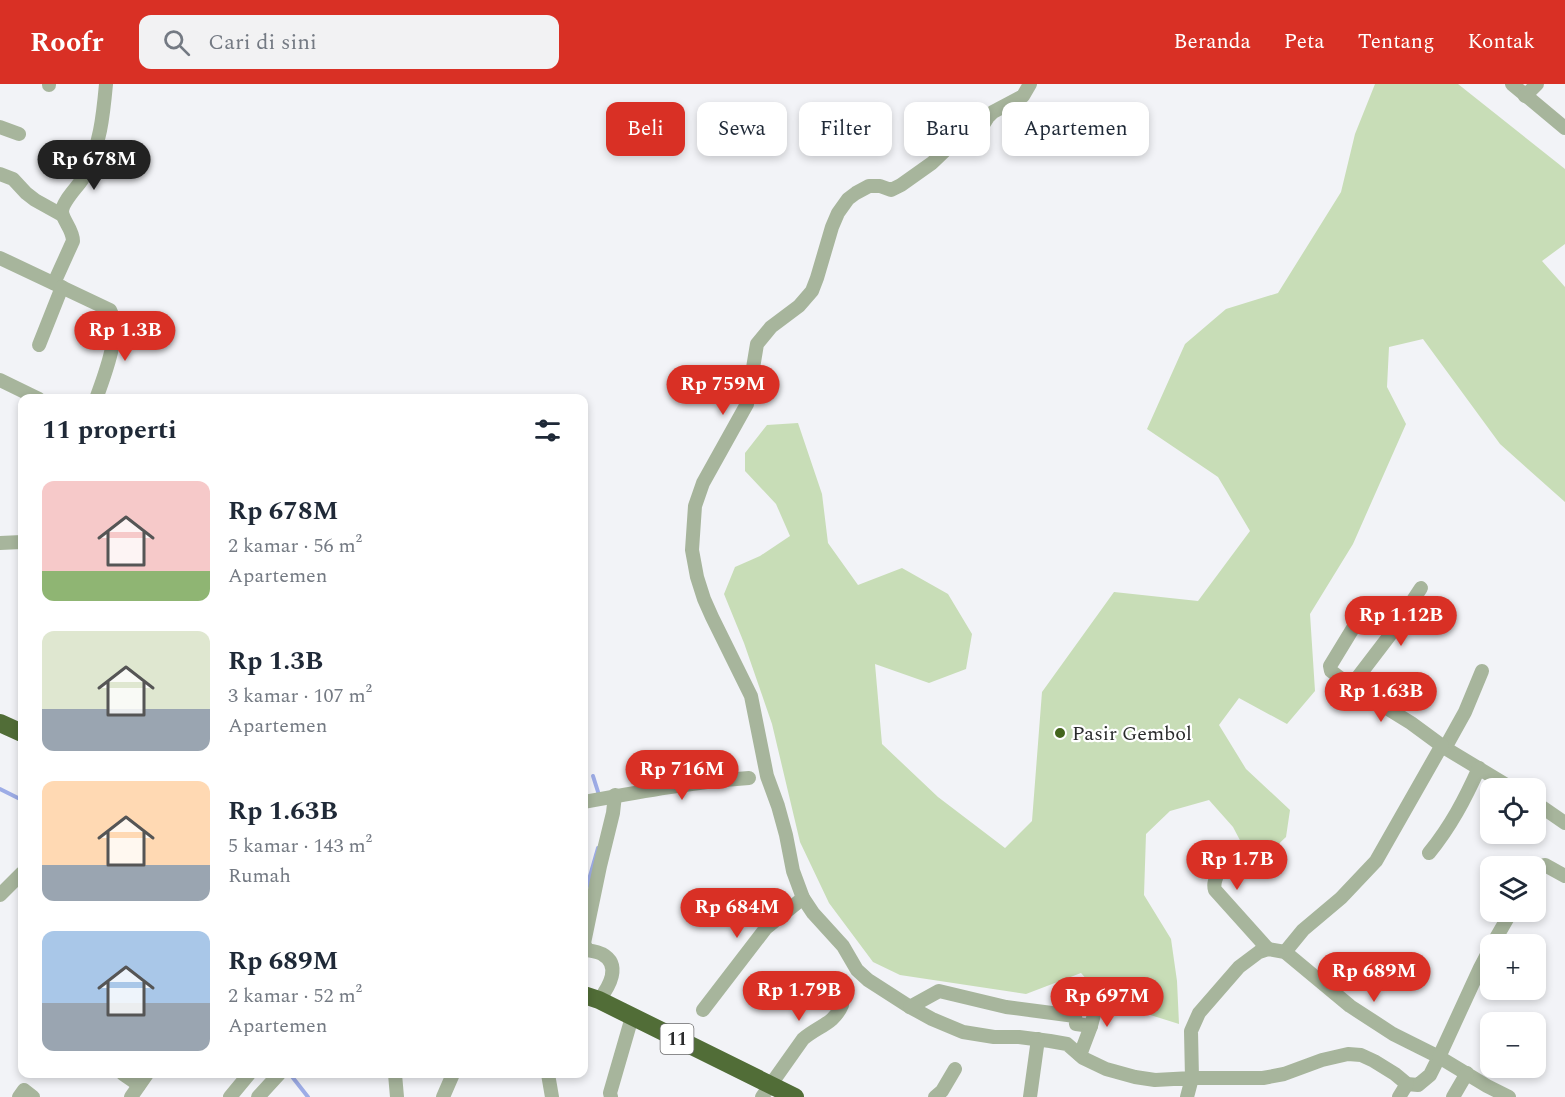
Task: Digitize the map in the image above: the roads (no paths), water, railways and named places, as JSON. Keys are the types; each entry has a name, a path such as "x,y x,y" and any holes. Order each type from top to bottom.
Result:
{"highway":[{"path":"0,723 18,731"},
{"name":"11","path":"591,998 632,1017 766,1091 795,1097"}],"street":[{"path":"39,345 73,241 73,235 63,215 63,206 84,176 101,134 106,84"},
{"path":"1030,84 1023,96 988,117 976,136 956,140 932,163 901,185 891,190 872,185 848,199 832,227 812,291 799,306 771,327 757,344 747,404 698,494 692,550 697,577 712,617 751,696 767,776 786,835 793,871 804,898 813,913 843,945 857,970 868,980 932,1019 963,1032 982,1036 1068,1044 1083,1058 1106,1069 1155,1080 1263,1078 1284,1074 1322,1060 1348,1054 1361,1055 1395,1074 1407,1084 1418,1085 1430,1075 1480,968"},
{"path":"1512,84 1562,120"},
{"path":"1526,96 1537,84"},
{"path":"0,127 19,134"},
{"path":"0,174 13,179 35,200 63,215"},
{"path":"0,258 108,308 112,314 114,329 111,354 98,394"},
{"path":"0,380 29,394"},
{"path":"0,543 18,542"},
{"path":"1351,686 1390,635 1421,588"},
{"path":"1355,626 1330,668 1332,671 1351,686 1496,778"},
{"path":"1285,952 1303,930 1341,898 1376,861 1465,712 1482,671"},
{"path":"1429,853 1450,825 1479,768"},
{"path":"589,801 707,781 749,778"},
{"path":"588,924 614,813 613,796"},
{"path":"1546,810 1565,823"},
{"path":"1213,851 1219,855 1221,860 1214,884 1215,890 1268,949"},
{"path":"1546,866 1565,876"},
{"path":"0,895 18,877"},
{"path":"703,1010 766,928 804,898"},
{"path":"1187,1097 1192,1078 1191,1031 1199,1013 1239,967 1259,952 1268,949 1285,952 1350,1006 1393,1034 1509,1097"},
{"path":"588,950 601,954 610,961 613,968 613,976 591,998"},
{"path":"910,1007 939,991 1006,1007 1075,1017 1075,1024 1091,1026"},
{"path":"1080,1055 1091,1026 1100,991"},
{"path":"766,1091 803,1039 833,1020 839,1014 842,1005"},
{"path":"611,1097 610,1093 632,1017"},
{"path":"1030,1097 1038,1040"},
{"path":"935,1097 942,1091 955,1069"},
{"path":"1453,1097 1467,1073"},
{"path":"230,1097 246,1078"},
{"path":"255,1078 261,1093 275,1078"},
{"path":"395,1078 397,1097"},
{"path":"443,1097 451,1078"},
{"path":"549,1078 552,1097"},
{"path":"131,1097 143,1080"},
{"path":"1399,1097 1407,1084"},
{"path":"19,1097 24,1090 33,1097"}],"waterway":[{"path":"593,776 599,795"},
{"path":"0,789 18,798"},
{"path":"588,883 598,848"},
{"path":"293,1078 308,1097"}],"place":[{"name":"Pasir Gembol","path":"1060,733"}]}
